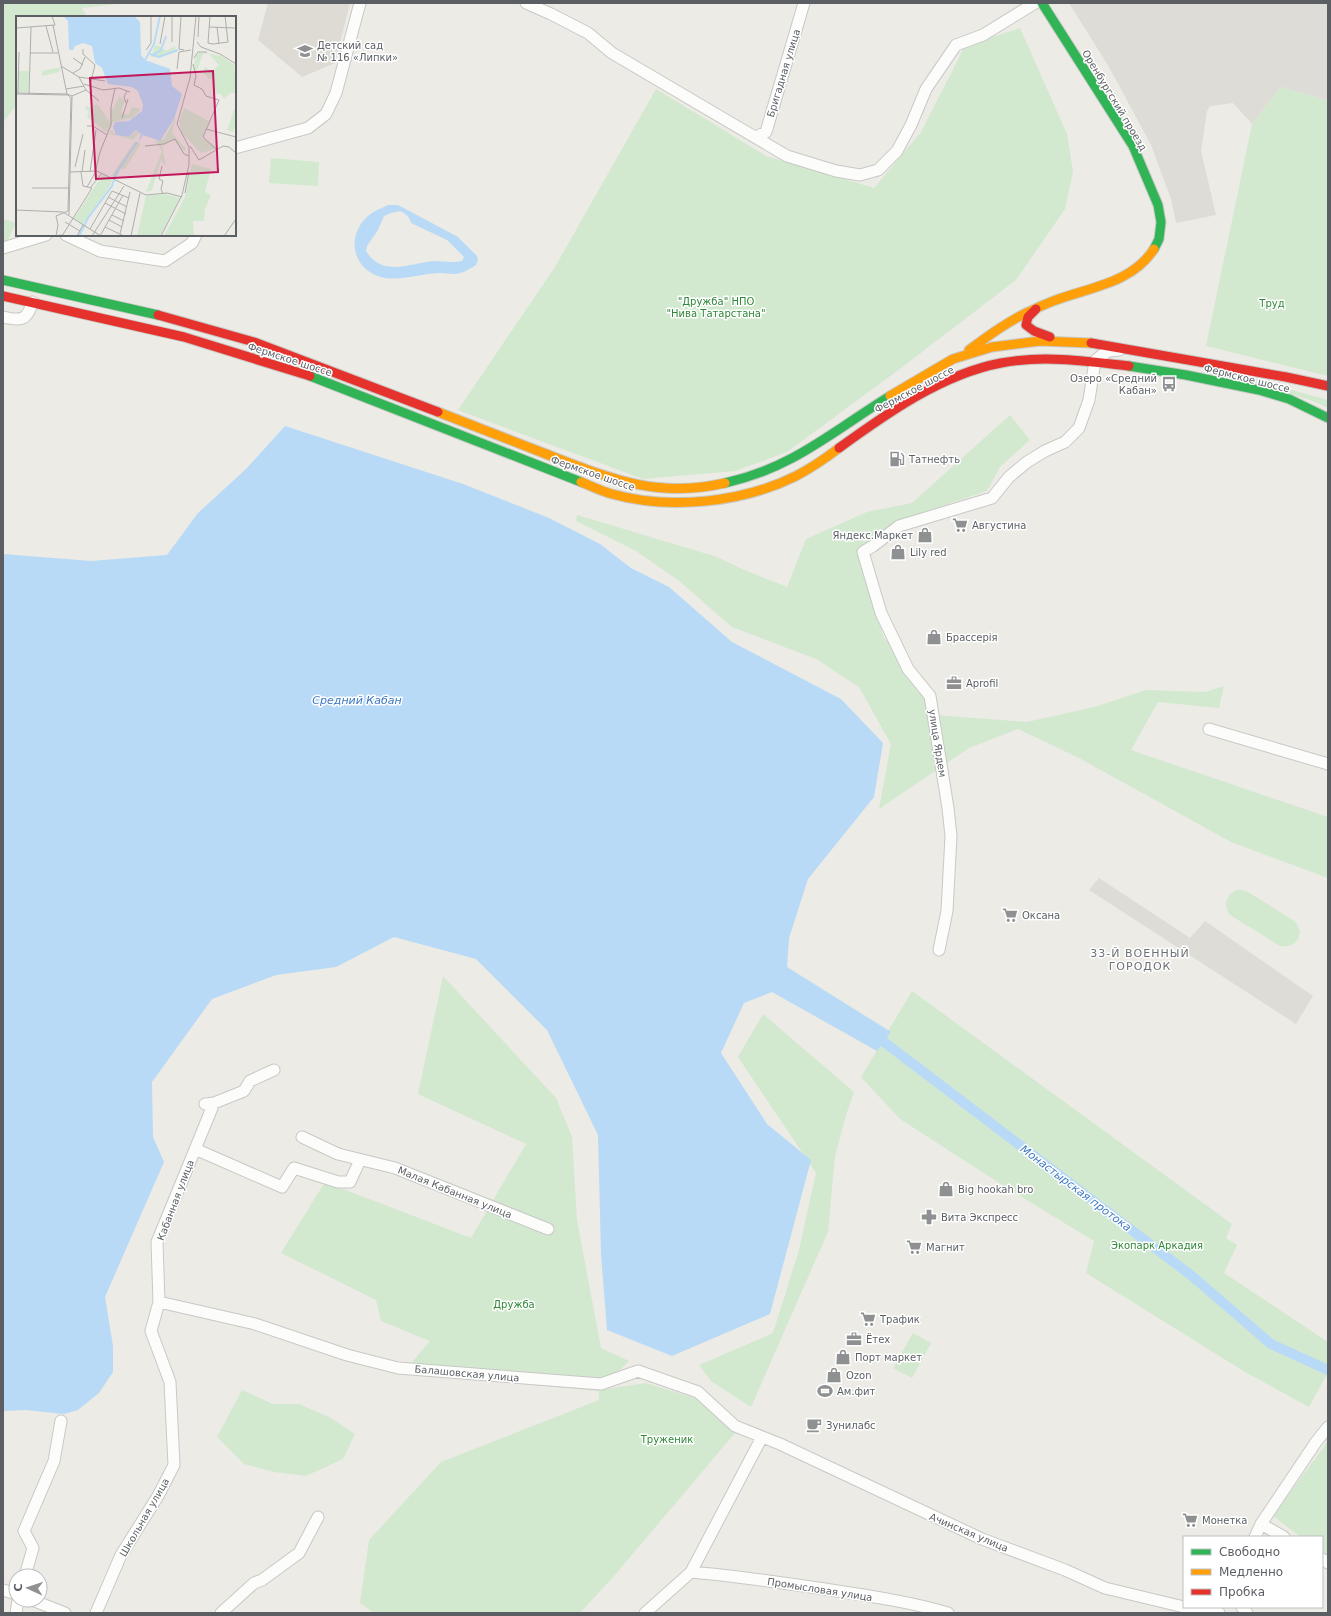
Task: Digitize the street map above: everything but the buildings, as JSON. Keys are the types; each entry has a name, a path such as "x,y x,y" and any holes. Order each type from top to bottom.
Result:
{"main road":[{"name":"Оренбургский проезд","path":"958,358 993,332 1026,313 1056,300 1110,283 1132,273 1147,260 1154,250 1158,239 1161,222 1158,205 1133,146 1042,3"},
{"name":"Фермское шоссе","path":"3,280 163,316 254,342 602,475 631,484 650,487 703,487 729,483 754,476 800,456 893,393 958,358 989,348 1031,340 1060,340 1125,349 1286,377 1328,386"},
{"name":"Фермское шоссе","path":"3,296 184,337 297,372 611,494 638,500 669,504 700,503 728,499 784,482 808,470 903,405 958,377 987,366 1007,362 1033,360 1096,361 1171,372 1243,386 1282,397 1328,418"},
{"name":"Фермское шоссе","path":"1037,309 1028,317 1026,325 1028,328 1034,332 1060,340"}],"street":[{"path":"236,148 308,128 326,114 336,93 360,3"},
{"path":"526,3 551,14 588,34 612,53 787,156 836,171 860,175 878,170 897,151 926,89 956,45 983,35 1035,3"},
{"name":"Бригадная улица","path":"756,137 766,132 804,3"},
{"path":"3,248 43,236"},
{"path":"68,236 100,251 165,261 192,243 196,236"},
{"path":"3,317 15,320 24,317 30,312 32,302"},
{"path":"1096,361 1109,351 1125,349"},
{"name":"улица Ярдем","path":"940,950 947,911 951,836 930,696 908,669 881,613 863,552 899,526 992,498 1009,477 1027,462 1045,451 1065,442 1079,428 1089,400 1096,361"},
{"path":"1209,729 1328,764"},
{"name":"Кабанная улица","path":"159,1302 157,1242 195,1149 210,1104 244,1091 250,1081 274,1070"},
{"name":"Малая Кабанная улица","path":"302,1137 338,1154 395,1168 548,1229"},
{"path":"195,1149 282,1187 294,1168 338,1182 350,1182 360,1160"},
{"name":"Балашовская улица","path":"159,1302 255,1324 347,1355 398,1368 601,1384 638,1371 698,1392 735,1426 762,1437"},
{"name":"Школьная улица","path":"96,1613 121,1555 158,1496 174,1465 170,1382 151,1331 159,1302"},
{"path":"27,1568 33,1548 24,1531 54,1461 61,1421"},
{"path":"1256,1536 1316,1442 1328,1427"},
{"path":"645,1613 691,1572 762,1437"},
{"name":"Ачинская улица","path":"762,1437 982,1539 1066,1570 1111,1590 1183,1607"},
{"path":"221,1613 254,1582 262,1580 299,1554 318,1517"},
{"path":"1262,1524 1282,1536"},
{"name":"Промысловая улица","path":"691,1572 748,1577 920,1605 948,1613"},
{"path":"48,1606 65,1613"},
{"name":"Ачинская улица","path":"1190,1608 1219,1613"}],"shaded area":[{"name":"Детский сад № 116 «Липки»","path":"268,3 350,3 335,63 302,77 258,40"},
{"path":"1069,3 1328,3 1328,101 1281,87 1252,124 1233,103 1210,106 1207,111 1201,151 1216,215 1176,223 1171,199 1151,145 1109,67"},
{"path":"1099,878 1190,938 1205,921 1313,996 1296,1024 1089,890"}],"green space":[{"path":"3,3 126,3 82,8 86,16 16,16 16,105 3,123"},
{"name":"\"Дружба\" НПО \"Нива Татарстана\"","path":"1020,28 1067,134 1073,171 1065,209 1016,280 901,368 787,452 735,471 643,479 458,410 555,267 656,89 766,156 874,188 921,132 965,46"},
{"name":"Труд","path":"1281,87 1328,101 1328,376 1206,346 1252,124"},
{"path":"271,158 319,162 318,186 269,183"},
{"path":"3,219 16,223 3,250"},
{"path":"1252,379 1328,400 1328,408 1313,401 1249,380"},
{"path":"1010,415 1030,440 1000,467 987,491 924,512 877,534 861,567 884,638 933,692 935,715 1027,722 1094,707 1146,690 1205,692 1224,686 1219,708 1158,702 1131,750 1328,817 1328,878 1231,842 1079,758 1018,729 969,748 879,809 891,744 859,687 816,659 732,627 678,580 636,551 576,521 577,515 717,557 787,587 806,539 867,512 912,503"},
{"path":"1237,890 1248,892 1293,920 1297,924 1300,932 1298,939 1294,944 1280,946 1230,915 1226,904 1230,894"},
{"path":"443,976 556,1098 572,1137 577,1220 601,1348 629,1361 599,1390 646,1383 707,1402 735,1433 614,1576 580,1613 374,1613 360,1603 369,1540 441,1462 599,1400 599,1391 403,1373 430,1341 381,1321 376,1300 281,1253 325,1182 471,1238 526,1144 418,1094"},
{"name":"Экопарк Аркадия","path":"912,991 1232,1224 1226,1238 1237,1245 1224,1273 1328,1342 1328,1372 1309,1407 1245,1372 1086,1273 1094,1241 1007,1188 900,1119 861,1077"},
{"path":"763,1014 854,1092 835,1156 828,1232 751,1407 712,1382 699,1365 773,1333 799,1250 816,1173 738,1057"},
{"path":"913,1333 931,1343 912,1378 893,1368"},
{"path":"242,1390 273,1404 299,1404 331,1418 355,1434 343,1459 306,1476 274,1472 244,1464 217,1437"},
{"path":"1328,1441 1328,1557 1323,1553 1323,1536 1300,1536 1273,1516"}],"water":[{"path":"388,205 398,205 458,237 477,256 478,260 476,265 464,272 455,274 434,273 403,278 381,277 364,268 356,253 355,244 359,227 367,217","holes":["400,211 406,214 411,223 447,240 464,257 462,261 434,261 406,266 389,267 380,264 373,259 366,251 367,246 378,230 384,216"]},
{"name":"Средний Кабан","path":"285,426 463,484 549,518 600,544 631,568 669,587 732,642 841,699 883,743 874,797 808,879 789,938 787,967 891,1032 877,1051 772,992 744,1003 721,1053 767,1124 811,1160 770,1314 672,1356 607,1330 601,1254 598,1135 547,1030 476,959 394,937 336,967 276,975 212,999 152,1082 153,1137 164,1162 105,1297 113,1346 113,1372 99,1393 78,1410 64,1414 25,1410 3,1411 3,554 91,561 167,555 198,513 246,469"}],"waterway":[{"name":"Монастырская протока","path":"884,1042 1192,1276 1271,1344 1328,1370"}],"traffic: fast":[{"path":"1042,3 1133,146 1158,205 1161,222 1159,239 1154,249"},
{"path":"3,280 158,315"},
{"path":"1129,366 1186,375 1259,390 1289,399 1328,418"},
{"path":"310,376 581,482"},
{"path":"725,483 771,468 792,458 831,435 890,396"}],"traffic: slow":[{"path":"969,350 990,334 1028,312 1069,295 1097,287 1123,277 1145,260 1154,249"},
{"path":"890,396 953,359 992,347 1040,341 1091,343"},
{"path":"438,412 591,471 633,484 677,489 725,483"},
{"path":"581,482 608,493 634,499 657,502 705,501 729,498 775,485 796,476 839,448"}],"traffic: jam":[{"path":"3,296 184,337 310,376"},
{"path":"1036,309 1028,317 1026,325 1034,331 1050,337"},
{"path":"158,315 254,342 438,412"},
{"path":"1091,343 1286,377 1328,386"},
{"path":"839,448 895,409 936,386 979,368 1001,363 1032,359 1081,361 1129,366"}],"place":[{"name":"Детский сад № 116 «Липки»","path":"305,51"},
{"name":"Озеро «Средний Кабан»","path":"1169,384"},
{"name":"Татнефть","path":"897,459"},
{"name":"Августина","path":"960,525"},
{"name":"Яндекс.Маркет","path":"925,535"},
{"name":"Lily red","path":"898,552"},
{"name":"Брассерiя","path":"934,637"},
{"name":"Aprofil","path":"954,683"},
{"name":"Оксана","path":"1010,915"},
{"name":"Big hookah bro","path":"946,1189"},
{"name":"Вита Экспресс","path":"929,1217"},
{"name":"Магнит","path":"914,1247"},
{"name":"Трафик","path":"868,1319"},
{"name":"Ётех","path":"854,1339"},
{"name":"Порт маркет","path":"843,1357"},
{"name":"Ozon","path":"834,1375"},
{"name":"Ам.фит","path":"825,1391"},
{"name":"Зунилабс","path":"814,1425"},
{"name":"Монетка","path":"1190,1520"}],"district":[{"name":"33-Й ВОЕННЫЙ ГОРОДОК","path":"1140,959"}],"park label":[{"name":"Дружба","path":"514,1304"},
{"name":"Труженик","path":"667,1439"}]}
